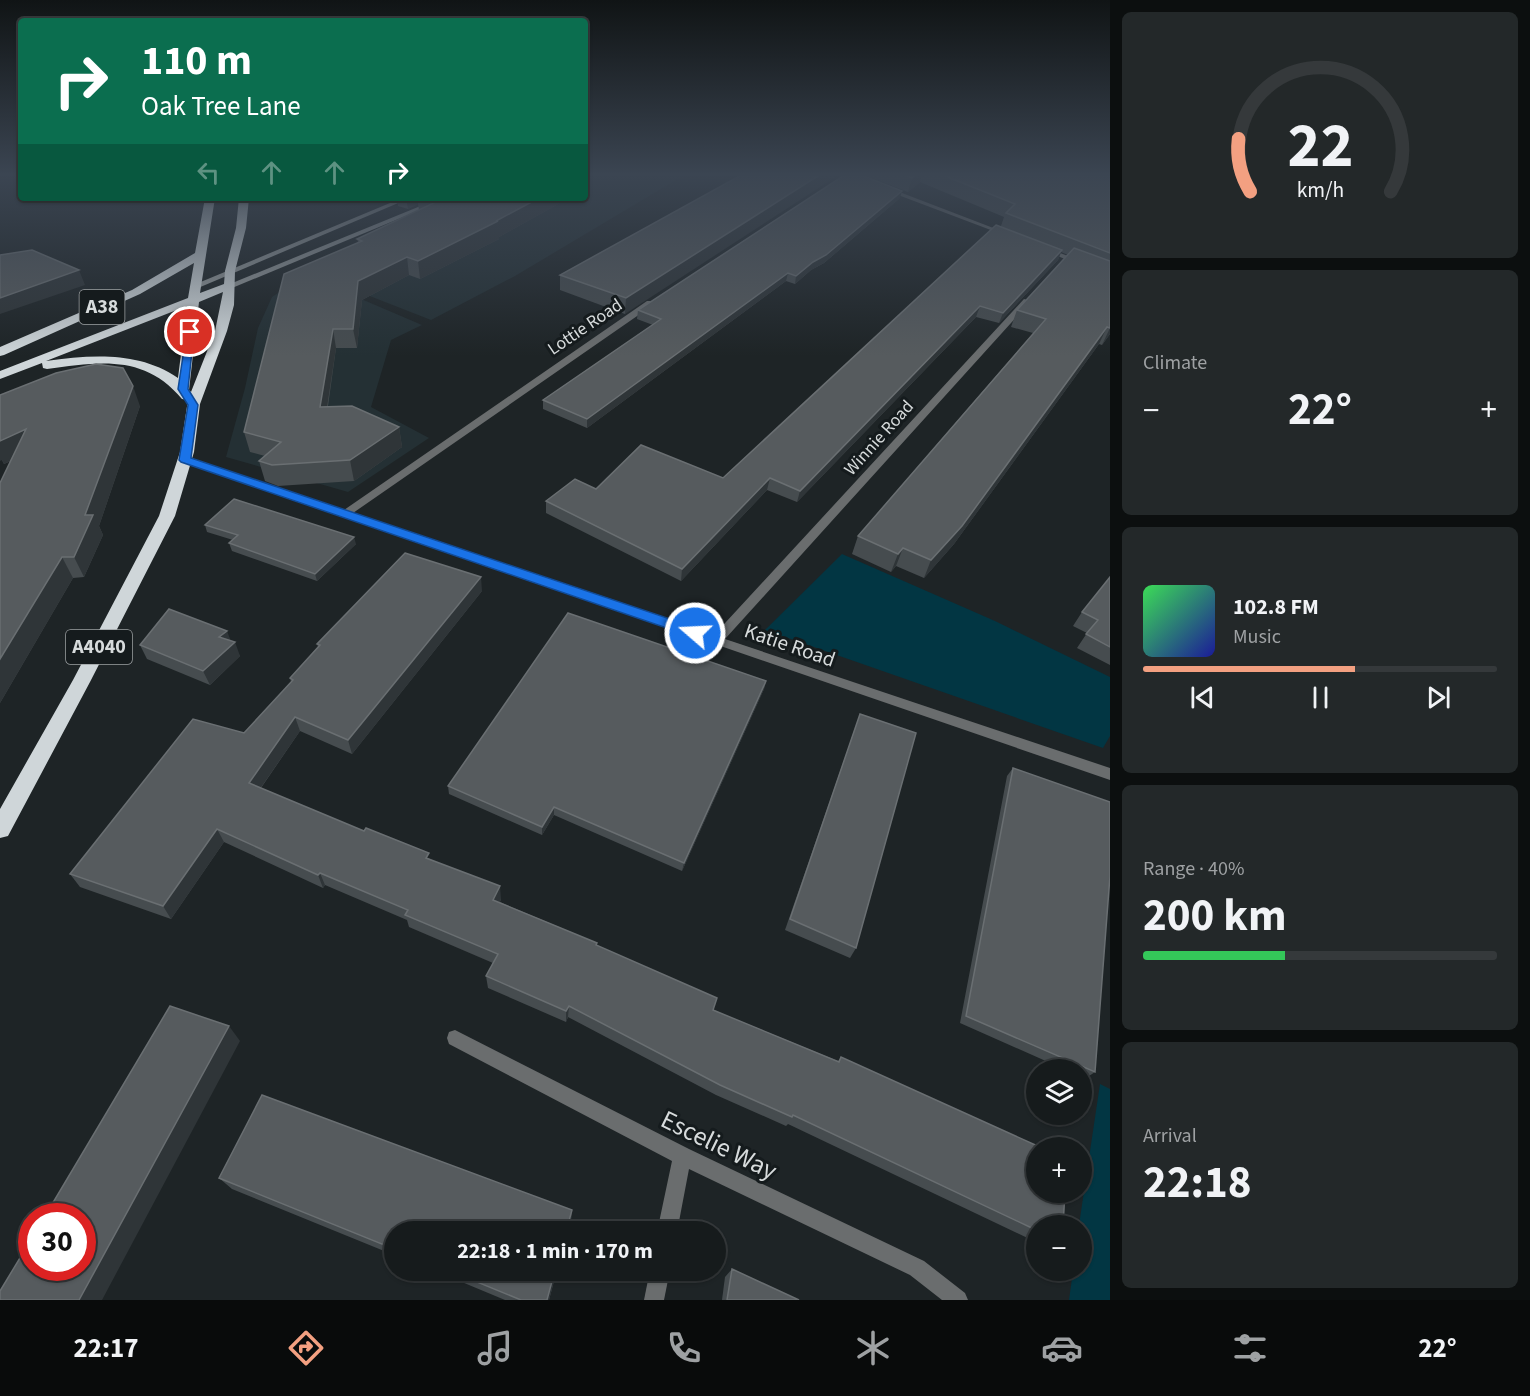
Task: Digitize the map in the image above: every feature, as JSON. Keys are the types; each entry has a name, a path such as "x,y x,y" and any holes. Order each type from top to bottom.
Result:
{"highway":[{"path":"183,389 204,235"},
{"path":"193,405 221,331 230,286 230,271 239,235"},
{"name":"A38","path":"0,352 136,292 201,254"},
{"name":"A38","path":"0,357 195,293 230,286"},
{"name":"A38","path":"0,375 195,293"},
{"path":"18,368 79,361 128,361 157,370 183,389 193,405"},
{"name":"A4040","path":"0,829 158,537 185,460 193,405"}],"main road":[{"path":"195,293 230,271 318,235"},
{"path":"230,286 356,235"}],"street":[{"path":"1044,249 1110,275"},
{"path":"1058,266 1066,258"},
{"name":"Winnie Road","path":"717,640 1034,292"},
{"name":"Lottie Road","path":"345,514 661,297"},
{"name":"Katie Road","path":"185,460 1110,774"},
{"name":"Escelie Way","path":"455,1038 682,1156 917,1268 958,1300"},
{"path":"669,1221 682,1156"},
{"path":"654,1300 658,1281"}],"shaded area":[{"path":"395,235 584,235 515,276 431,320 311,273"},
{"path":"305,275 422,325 391,340 371,407 429,438 348,492 226,457 245,388 258,328 272,297"},
{"path":"842,554 995,621 1110,677 1110,736 1103,748 765,630"},
{"path":"1100,1084 1110,1089 1110,1300 1069,1300 1072,1281 1092,1281 1092,1215 1080,1215 1082,1203 1092,1203 1092,1138"}],"building":[{"path":"366,235 471,235 418,261 407,257 358,281 353,329 333,329 320,407 352,406 399,427 350,460 272,465 259,461 281,442 244,432 284,274 362,241 357,239"},
{"path":"633,235 726,235 626,298 560,275"},
{"path":"753,235 850,235 796,276 788,273 587,419 543,400 661,319 638,310"},
{"path":"986,235 1022,235 1062,250 1003,313 980,306 800,491 770,478 682,569 546,501 575,479 596,489 641,445 723,478"},
{"path":"1062,235 1110,235 1110,253"},
{"path":"1074,248 1110,261 1110,328 1107,327 962,526 931,560 903,548 898,554 858,536 1046,319 1017,310"},
{"path":"32,250 79,270 0,298 0,255"},
{"path":"96,364 123,368 133,386 85,515 93,515 74,557 62,557 0,659 0,483 26,429 0,441 0,395 56,373"},
{"path":"234,499 354,537 315,574 229,543 238,535 205,525"},
{"path":"405,553 481,577 348,740 295,717 249,783 364,831 366,828 429,853 426,858 500,886 493,900 597,943 596,945 717,998 713,1010 839,1062 841,1057 1026,1141 1026,1203 1064,1203 1064,1215 1026,1215 1026,1225 793,1115 792,1117 720,1085 569,1006 566,1011 486,976 498,954 405,915 408,910 320,873 318,875 217,829 163,906 70,874 193,719 244,733 293,680 290,678 320,645 317,644"},
{"path":"1110,577 1110,647 1086,634 1098,620 1082,612"},
{"path":"169,609 227,631 219,637 235,642 203,671 140,645"},
{"path":"568,613 766,681 684,863 554,807 542,827 448,786"},
{"path":"860,714 916,733 856,948 790,919"},
{"path":"1013,768 1110,802 1110,876 1095,1072 1092,1071 1092,1059 1065,1059 966,1016"},
{"path":"170,1006 229,1026 96,1269 96,1203 53,1203"},
{"path":"262,1095 572,1210 569,1221 384,1221 384,1245 219,1178"},
{"path":"18,1261 18,1281 89,1281 79,1300 0,1300 0,1291"},
{"path":"732,1269 799,1300 727,1300"},
{"path":"475,1281 552,1281 547,1300 521,1300"}],"route":[{"path":"190,332 183,389 193,405 185,460 695,633"}]}
